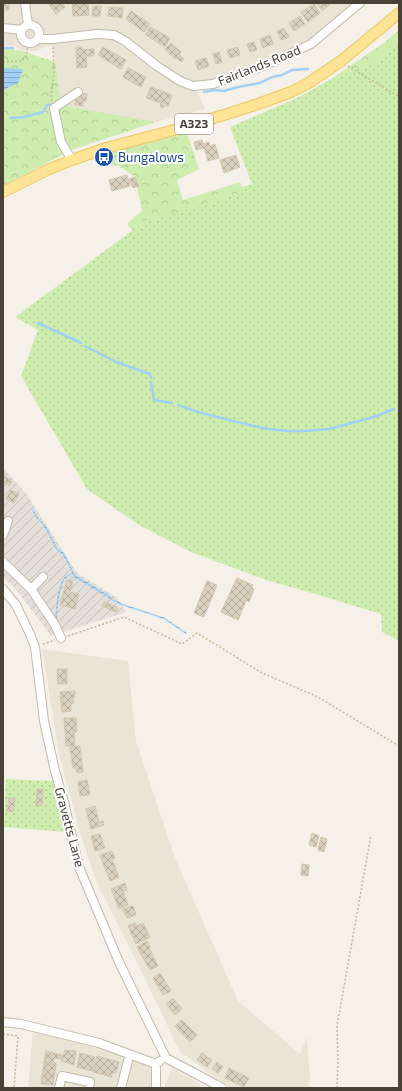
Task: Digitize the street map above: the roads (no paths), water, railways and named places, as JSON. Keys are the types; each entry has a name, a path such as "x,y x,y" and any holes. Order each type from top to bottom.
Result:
{"main road":[{"name":"A323","path":"372,34 399,5"},
{"name":"A323","path":"3,192 47,170 106,148 182,128 291,92 307,84 341,61 399,13"}],"street":[{"path":"25,3 25,27"},
{"name":"Fairlands Road","path":"25,27 21,38 28,43 34,43 38,39 53,39 97,34 114,35 125,41 157,66 180,81 193,86 213,84 266,65 311,44 360,3"},
{"path":"3,28 34,25 39,30 38,39"},
{"path":"72,160 61,142 54,108 78,92"},
{"path":"3,535 8,521"},
{"path":"3,562 32,589 55,625 61,638"},
{"path":"32,589 43,577"},
{"name":"Gravetts Lane","path":"3,589 16,605 35,647 44,721 79,867 119,962 166,1058"},
{"path":"3,1022 21,1024 99,1043 156,1064"},
{"path":"156,1064 166,1058 222,1088"},
{"path":"121,1088 128,1061"},
{"path":"156,1064 156,1088"},
{"path":"59,1088 62,1076 90,1082 89,1088"}],"water":[{"path":"3,68 23,70 18,83 3,91"},
{"path":"33,509 47,528 57,548 64,553 75,575 114,600 165,618 187,633 186,634 164,619 114,602 75,578 72,574 66,578 62,586 58,606 57,622 55,622 57,599 60,587 65,577 72,573 66,560 56,549 48,533 35,516 32,510"}],"waterway":[{"path":"3,48 13,48"},
{"path":"204,92 215,90 224,91 260,83 292,70 308,69"},
{"path":"11,118 24,117 43,112 47,105 55,104"},
{"path":"38,323 81,343"},
{"path":"85,346 116,362 150,374 151,378"},
{"path":"151,382 154,400 172,403"},
{"path":"178,405 198,412 262,428 286,431 329,429 374,417 394,409"}],"place":[{"name":"Bungalows","path":"104,157"}]}
